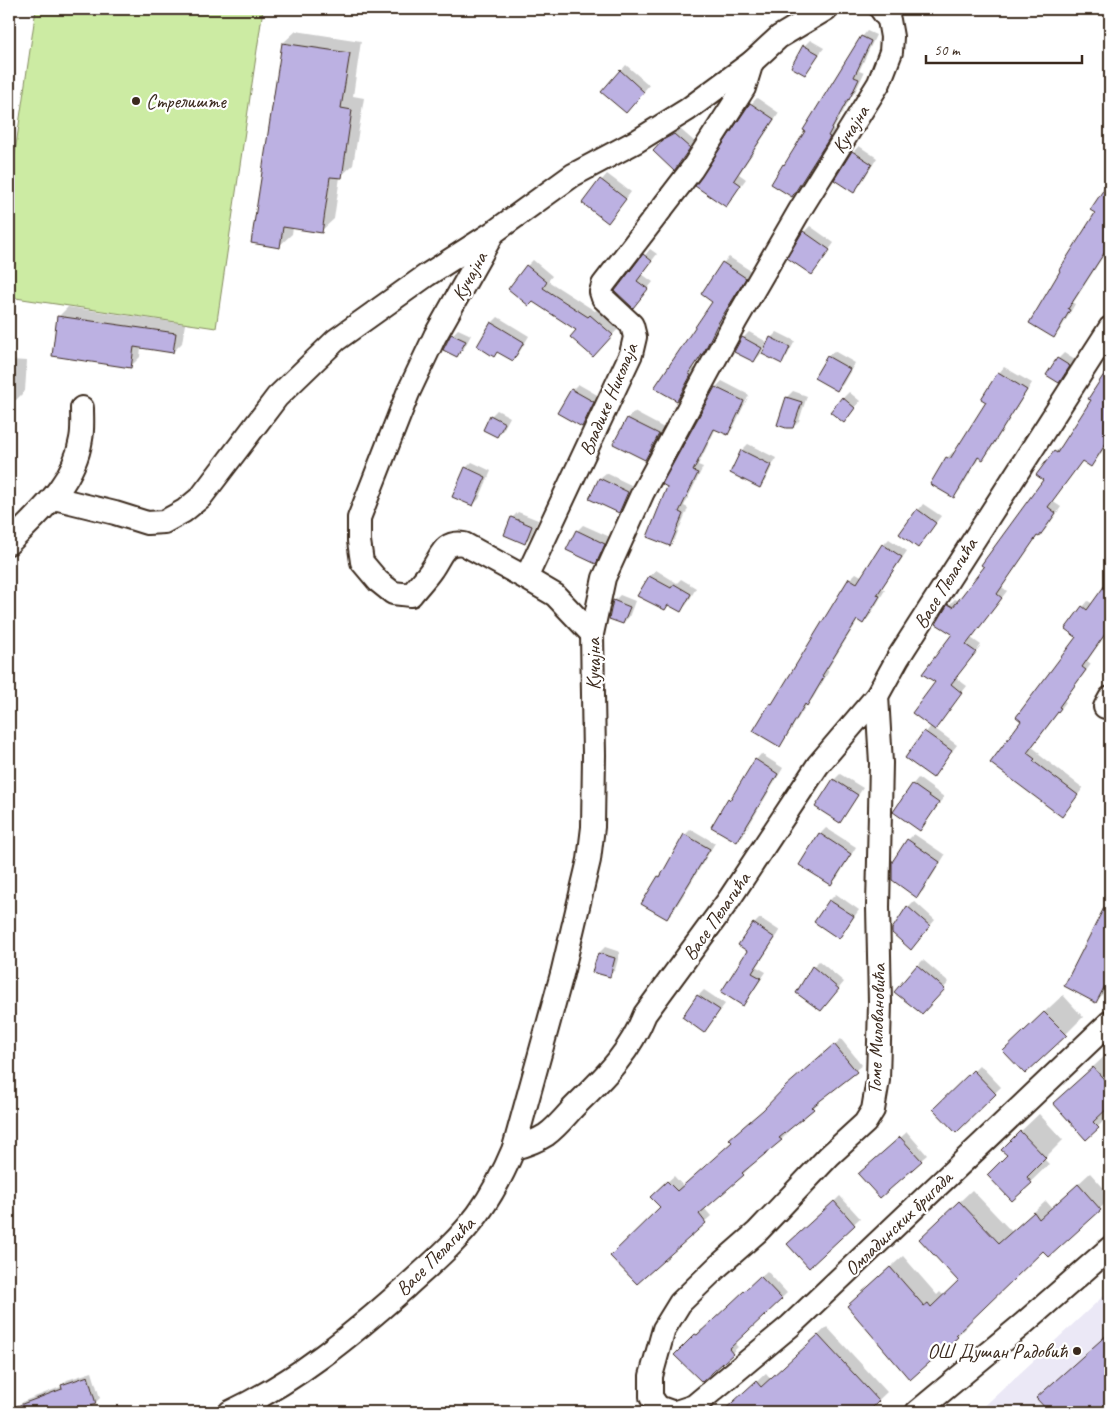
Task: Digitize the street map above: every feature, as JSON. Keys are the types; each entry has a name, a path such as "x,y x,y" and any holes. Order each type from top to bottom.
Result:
{"street":[{"name":"Кучајна","path":"526,578 464,544 457,543 443,550 432,570 411,595 393,593 378,581 362,562 359,541 359,518 408,393 435,336 494,232 573,175 688,110 752,62 779,37 826,9"},
{"name":"Кучајна","path":"514,1148 562,974 589,860 593,827 594,755 592,634 604,578 643,492 735,322 800,210 879,83 891,52 892,37 889,20 882,9"},
{"name":"Владике Николаја","path":"526,578 631,354 635,331 632,325 603,298 601,292 603,285 692,169 744,88 752,62"},
{"path":"54,498 147,523 164,522 184,511 201,497 277,397 336,340 428,275 494,232"},
{"name":"Васе Пелагића","path":"230,1412 254,1401 314,1362 384,1307 444,1253 478,1215 501,1180 514,1148 529,1144 548,1134 600,1082 627,1050 638,1032 645,1014 728,901 818,766 877,696 903,650 1110,328"},
{"path":"9,543 54,498 75,464 82,439 82,408"},
{"path":"526,578 555,595 592,634"},
{"name":"Томе Миловановића","path":"672,1412 658,1407 651,1397 651,1376 664,1329 680,1303 757,1232 830,1156 865,1123 873,1110 878,1080 880,1003 878,908 881,763 877,696"},
{"name":"Омладинских бригада","path":"676,1412 694,1406 790,1326 1110,1022"},
{"path":"917,1412 1110,1248"}],"shaded area":[{"name":"ОШ Душан Радовић","path":"1110,1290 1110,1412 978,1412"}],"green space":[{"name":"Стрелиште","path":"36,9 263,9 216,328 9,297 9,193"}],"building":[{"path":"861,36 871,41 854,77 859,79 828,136 830,137 792,197 771,184 805,131 803,130"},
{"path":"282,43 350,53 341,108 352,110 342,178 330,177 322,233 283,227 280,248 251,243"},
{"path":"803,45 819,54 805,75 791,67"},
{"path":"620,70 644,92 626,113 601,92"},
{"path":"750,103 774,119 734,180 741,185 726,207 695,186"},
{"path":"674,134 690,148 674,171 653,151 663,140"},
{"path":"852,151 872,164 854,193 834,180"},
{"path":"600,179 626,199 608,223 582,203"},
{"path":"1110,180 1110,244 1068,309 1070,310 1054,338 1029,323 1059,270 1095,213 1090,210"},
{"path":"803,231 830,250 812,275 787,258"},
{"path":"643,254 652,261 637,281 648,289 633,308 615,291"},
{"path":"722,262 746,278 717,325 705,350 689,374 691,375 677,401 654,388 712,302 701,294"},
{"path":"526,265 547,282 543,288 588,317 590,315 613,335 593,357 570,337 576,330 533,302 529,306 508,289"},
{"path":"57,316 176,333 173,353 134,347 131,368 52,356"},
{"path":"491,322 524,342 513,361 497,352 494,357 477,346"},
{"path":"451,334 466,341 457,357 443,350"},
{"path":"742,337 762,348 754,362 734,352"},
{"path":"770,337 790,347 782,364 762,354"},
{"path":"827,356 850,369 837,391 814,378"},
{"path":"1057,358 1070,366 1059,383 1046,375"},
{"path":"1110,365 1110,437 1091,467 1082,461 1048,507 1056,513 1039,537 1037,536 997,594 1002,598 966,645 976,652 951,684 962,693 935,730 912,713 935,682 922,674 952,634 936,624 948,604 953,607 984,567 981,565 1043,480 1036,475 1054,451 1057,453 1091,400 1088,399"},
{"path":"998,372 1027,390 983,460 978,457 954,498 930,484 946,457 950,459 986,402 981,399"},
{"path":"715,387 744,401 728,435 714,429 693,471 698,473 679,512 683,514 670,546 647,537 667,487 662,484"},
{"path":"571,389 594,402 582,427 557,413"},
{"path":"786,397 802,402 793,428 777,425"},
{"path":"842,397 855,408 844,423 830,412"},
{"path":"490,415 505,423 497,437 483,430"},
{"path":"627,418 659,434 645,460 613,444"},
{"path":"741,450 771,465 760,488 730,473"},
{"path":"465,467 486,477 473,506 452,497"},
{"path":"599,478 628,492 619,513 589,499"},
{"path":"917,509 936,523 918,548 899,534"},
{"path":"511,517 532,526 525,544 504,535"},
{"path":"576,530 605,544 596,564 566,550"},
{"path":"882,544 902,557 877,595 880,596 863,624 857,620 822,676 824,677 807,706 805,704 780,747 753,731 770,703 772,704 849,578 857,583"},
{"path":"649,576 671,588 674,584 691,594 681,612 668,605 665,610 637,596"},
{"path":"1110,578 1110,627 1082,667 1086,670 1059,707 1061,708 1027,753 1035,759 1033,761 1078,795 1062,817 990,763 1021,721 1016,717 1076,637 1065,629 1082,606 1087,610"},
{"path":"613,600 630,607 623,624 609,619"},
{"path":"924,731 952,751 933,778 905,758"},
{"path":"755,759 778,774 737,842 711,827"},
{"path":"833,779 858,795 840,823 815,807"},
{"path":"912,784 939,803 920,831 893,812"},
{"path":"819,833 851,854 831,885 799,865"},
{"path":"684,834 710,849 667,919 641,904 658,876 660,877"},
{"path":"907,839 940,862 917,898 892,880 892,862"},
{"path":"1110,896 1110,976 1096,1003 1064,986"},
{"path":"829,900 854,916 839,939 814,922"},
{"path":"907,906 930,926 911,950 892,933 892,929"},
{"path":"753,923 775,938 752,973 761,978 743,1006 721,992 747,951 738,945"},
{"path":"598,953 615,958 610,977 592,972"},
{"path":"917,965 945,989 922,1014 894,992"},
{"path":"812,966 839,989 821,1011 796,993"},
{"path":"697,995 720,1010 704,1033 682,1017"},
{"path":"1044,1012 1067,1035 1025,1074 1003,1051"},
{"path":"834,1044 857,1072 812,1107 814,1109 779,1138 782,1140 742,1173 744,1175 699,1214 706,1223 637,1284 610,1256 660,1207 650,1197 667,1181 677,1191 732,1142 729,1139"},
{"path":"1093,1067 1110,1086 1110,1106 1093,1122 1099,1128 1086,1140 1053,1103"},
{"path":"973,1070 996,1094 956,1133 933,1109"},
{"path":"1020,1131 1046,1158 1027,1177 1032,1183 1012,1201 987,1175 1007,1155 1001,1150"},
{"path":"900,1137 922,1161 880,1198 858,1174"},
{"path":"1078,1184 1101,1210 1049,1257 1043,1251 956,1335 958,1337 910,1380 847,1306 890,1267 924,1306 928,1303 931,1307 958,1281 919,1239 959,1201 999,1243 1034,1212 1039,1219"},
{"path":"834,1201 855,1225 809,1268 787,1244"},
{"path":"760,1276 782,1299 729,1349 733,1354 702,1382 674,1355"},
{"path":"1110,1332 1110,1412 1049,1412 1036,1398"},
{"path":"818,1335 879,1401 868,1412 722,1412 756,1381 761,1387"},
{"path":"88,1376 96,1404 70,1412 9,1412 9,1409 62,1389 61,1385"}],"place":[{"name":"Стрелиште","path":"136,101"},
{"name":"ОШ Душан Радовић","path":"1077,1351"}]}
